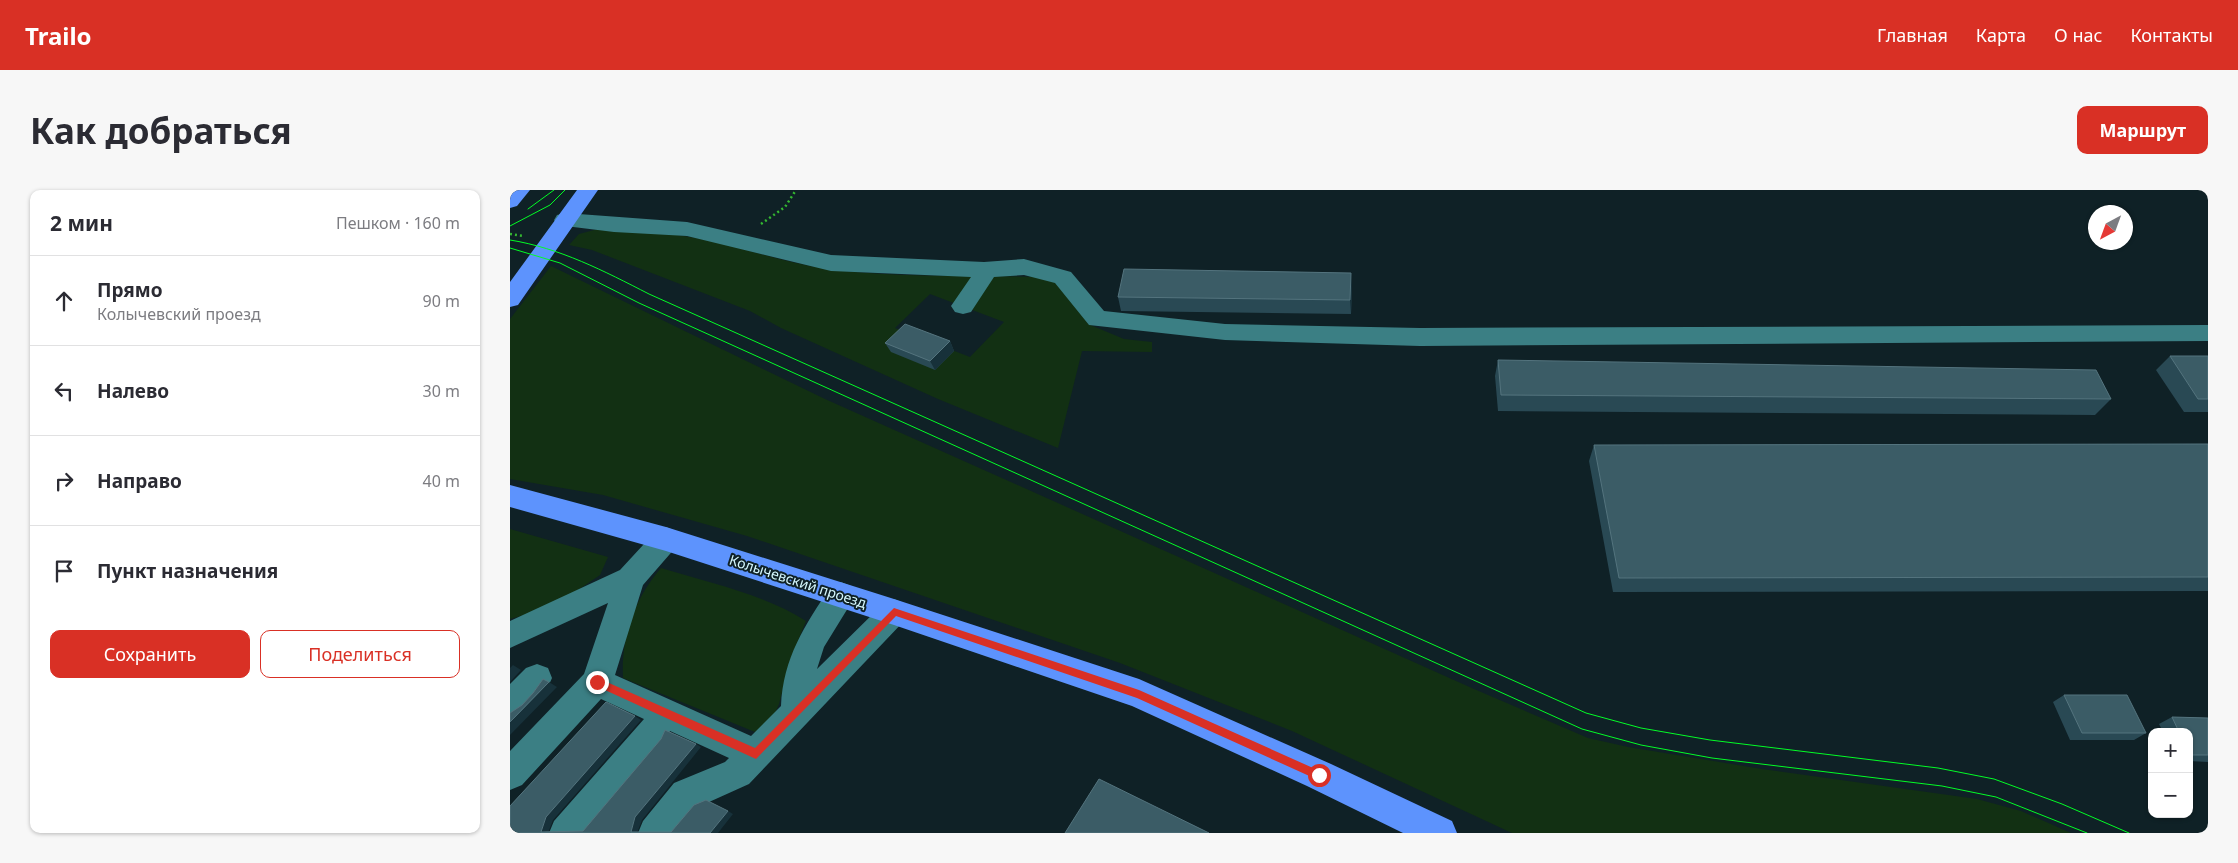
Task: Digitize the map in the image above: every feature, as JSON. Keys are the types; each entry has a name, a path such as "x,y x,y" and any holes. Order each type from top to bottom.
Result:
{"main road":[{"path":"510,201 520,190"},
{"path":"510,299 516,272 565,220 588,190"},
{"name":"Колычевский проезд","path":"510,496 666,538 1139,694 1319,775 1440,833"}],"lane":[{"path":"565,220 614,225 687,228 736,242 831,264 984,270 1024,267 1063,277 1097,319 1225,332 1420,337 2208,333"},
{"path":"963,306 982,280 984,270"},
{"path":"510,774 597,682 630,579 666,538"},
{"path":"510,635 630,579"},
{"path":"796,713 797,684 811,642 841,595"},
{"path":"655,833 686,795 737,773 894,612"},
{"path":"510,705 537,678"},
{"path":"597,682 756,754"},
{"path":"566,833 654,730"}],"path":[{"path":"736,242 785,207 796,190"}],"green space":[{"path":"598,229 684,236 712,241 811,266 854,272 906,275 1037,277 1058,283 1080,308 1088,324 1124,339 1152,342 1152,352 1082,351 1058,448 938,399 781,328 750,311 592,250 569,245 579,234","holes":["930,294 1004,322 970,357 895,328"]},
{"path":"551,266 825,399 1474,689 1588,738 1628,747 1762,769 1977,799 2021,811 2071,833 1512,833 1292,731 1120,663 747,536 603,495 510,479 510,319"},
{"path":"510,529 608,557 600,575 553,607 510,619"},
{"path":"661,568 754,596 806,621 791,658 779,704 771,723 755,732 623,678 624,648 631,620 643,593"}],"building":[{"path":"1124,269 1351,273 1350,300 1118,297"},
{"path":"905,324 950,341 930,361 885,343"},
{"path":"2170,356 2208,356 2208,399 2198,399"},
{"path":"1498,360 2096,370 2111,399 1501,395"},
{"path":"2208,444 2208,577 1619,578 1594,445"},
{"path":"543,679 549,682 510,722 510,713 522,705"},
{"path":"2064,695 2127,695 2146,733 2082,733"},
{"path":"606,702 635,716 546,817 541,832 583,831 661,739 665,730 696,744 635,817 631,832 671,832 694,805 706,800 728,811 710,833 510,833 510,806"},
{"path":"2172,717 2208,718 2208,755 2193,755 2193,728 2177,728"},
{"path":"1099,779 1209,833 1065,833"}],"tram line":[{"path":"528,209 554,190"},
{"path":"510,226 550,205 565,190"},
{"path":"510,240 546,249 581,261 649,294 1586,713 1641,728 1710,740 1938,768 1994,779 2062,804 2129,833"},
{"path":"510,248 560,263 639,303 1582,729 1641,745 1712,758 1942,786 1996,797 2087,833"}],"route":[{"path":"597,682 756,754 894,612 1139,694 1319,775"}]}
